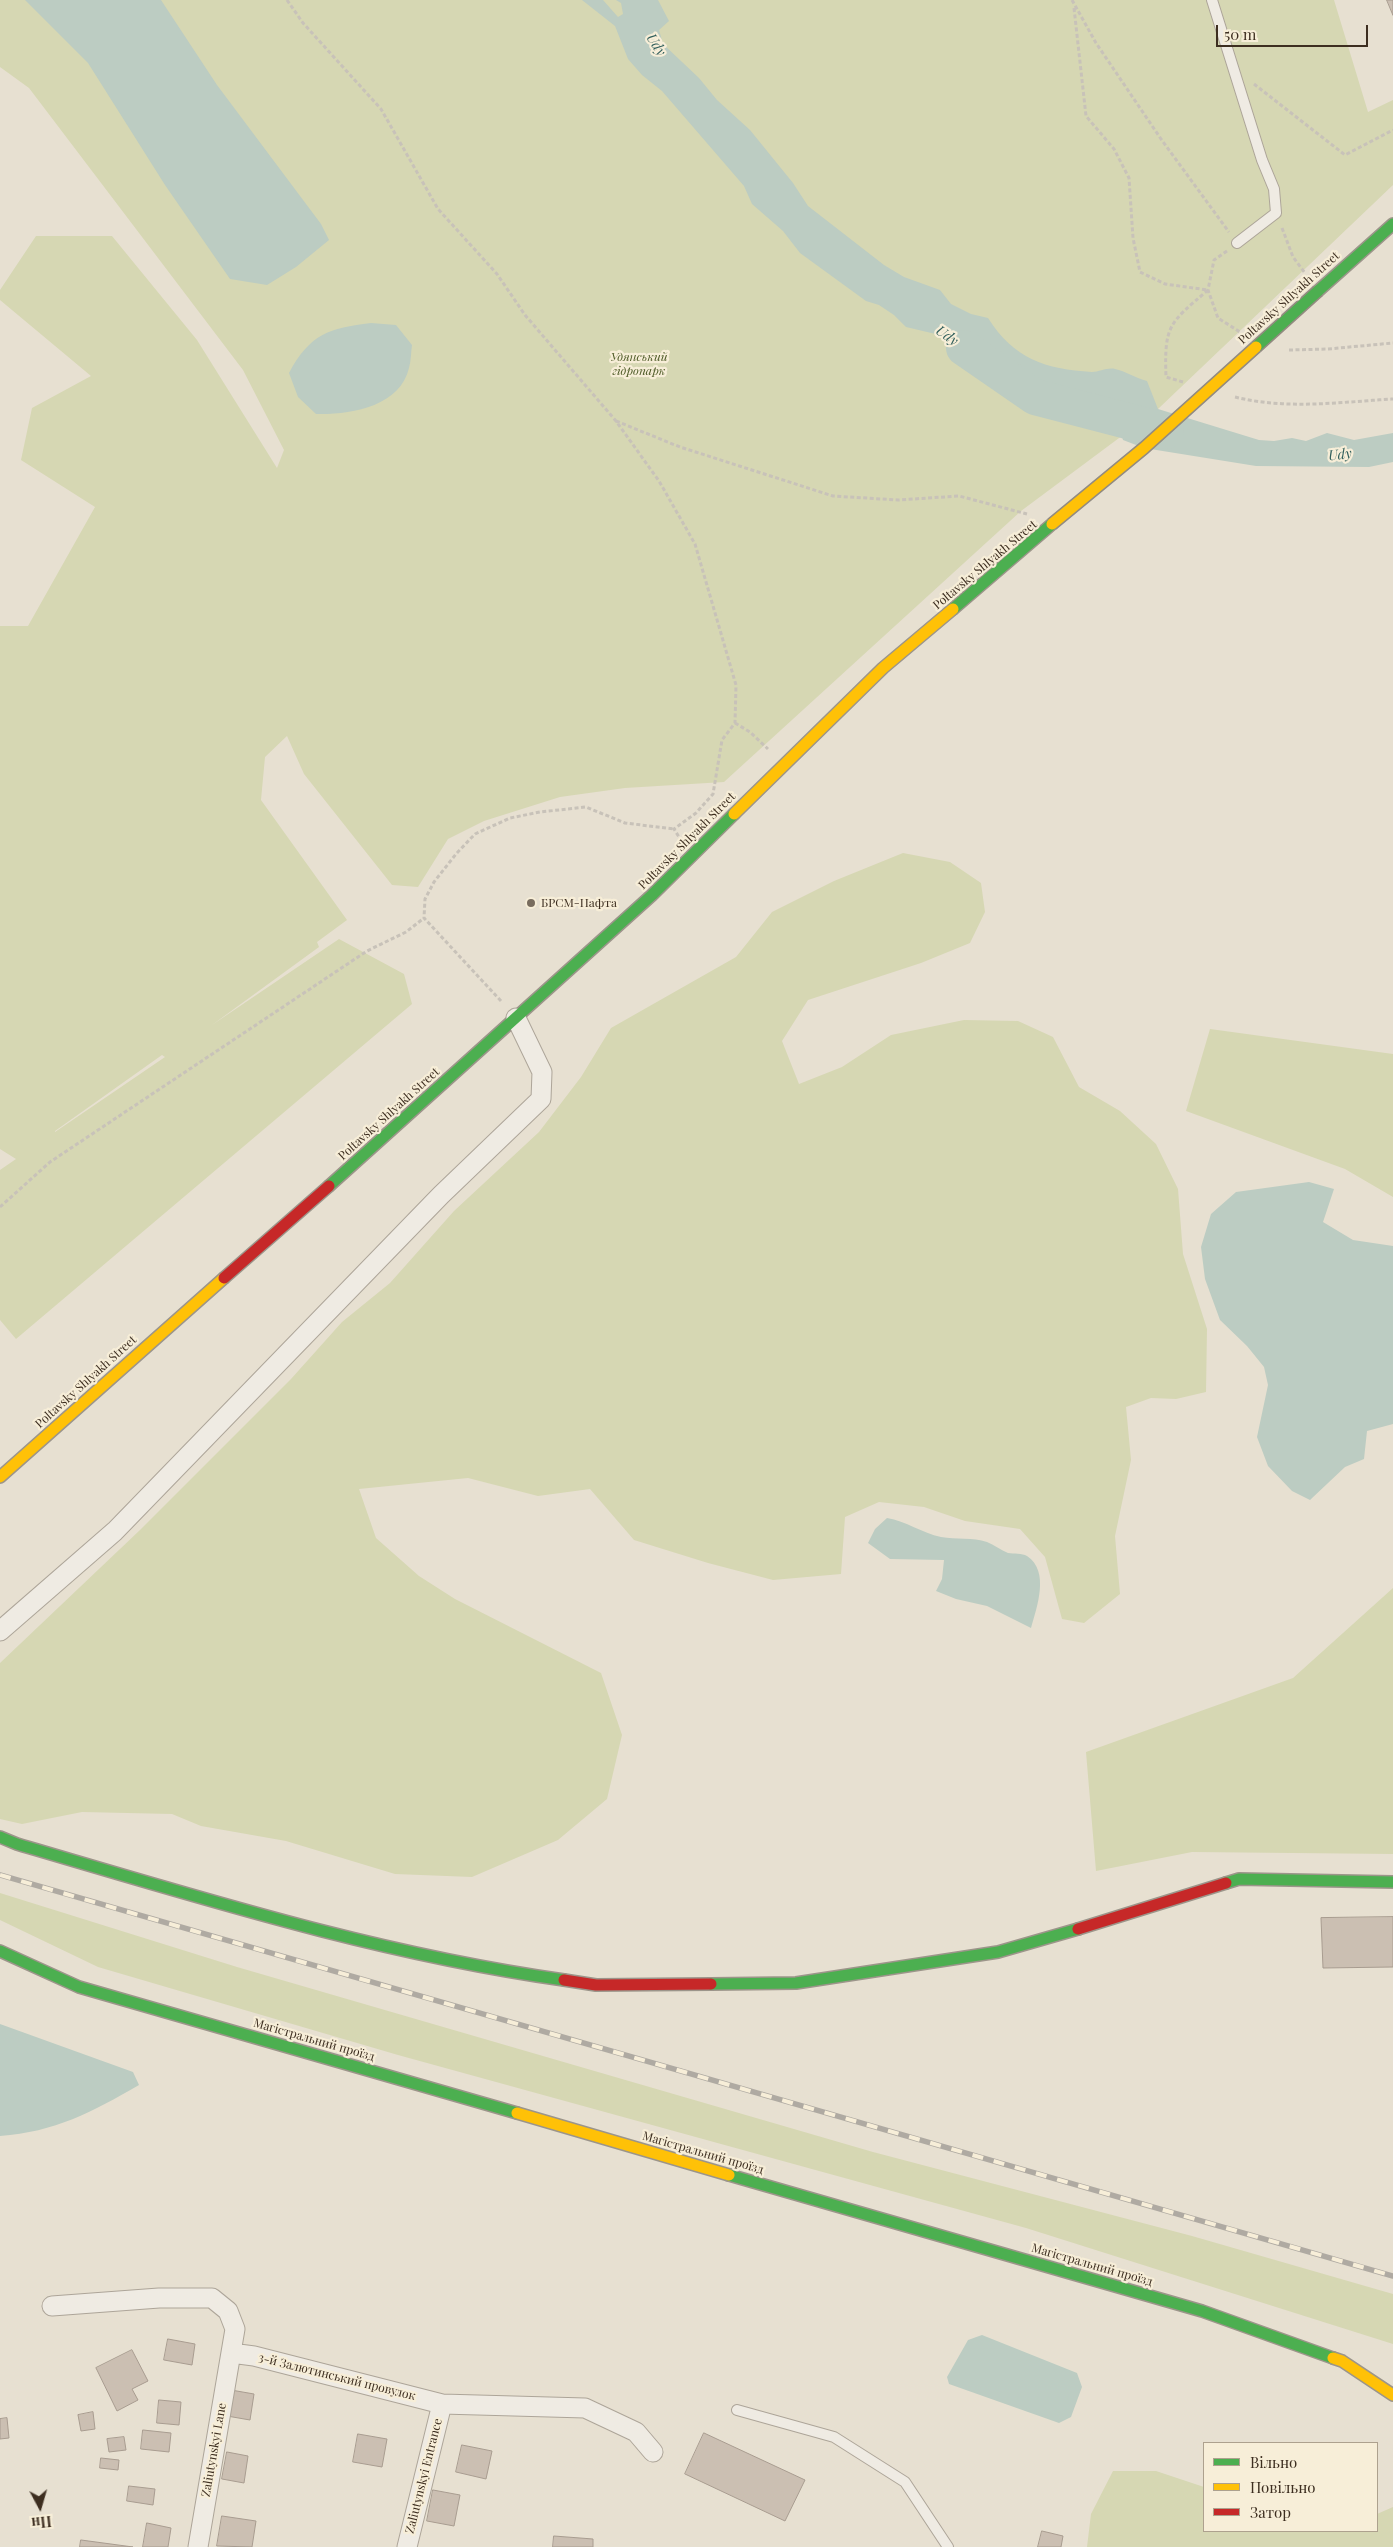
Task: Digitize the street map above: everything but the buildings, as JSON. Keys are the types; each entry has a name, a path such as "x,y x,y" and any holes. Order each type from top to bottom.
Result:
{"main road":[{"name":"Poltavsky Shlyakh Street","path":"0,1477 652,895 883,668 1144,448 1393,224"},
{"path":"0,1837 17,1844 285,1922 485,1969 596,1985 796,1983 998,1952 1126,1916 1239,1879 1393,1882"},
{"name":"Магістральний проїзд","path":"0,1951 79,1987 1202,2311 1342,2361 1393,2395"}],"street":[{"path":"0,1632 115,1531 441,1195 540,1099 542,1072 516,1018"},
{"path":"52,2306 159,2298 212,2298 228,2311 234,2329 231,2354"},
{"name":"3-й Залютинський провулок","path":"231,2354 254,2356 442,2404 585,2408 636,2432 654,2452"},
{"name":"Zaliutynskyi Lane","path":"198,2547 231,2354"},
{"name":"Zaliutynskyi Entrance","path":"407,2547 442,2404"}],"lane":[{"path":"1212,0 1236,70 1262,160 1274,189 1276,213 1237,243"},
{"path":"737,2410 834,2438 905,2482 948,2547"}],"path":[{"path":"287,0 303,23 381,109 438,210 497,274 525,315 616,421 659,481 695,544 736,685 735,723 722,740 713,794 696,813 674,828 625,823 586,807 540,812 510,818 475,834 434,882 425,899 424,918 516,1018"},
{"path":"1072,0 1086,116 1114,149 1129,178 1133,238 1140,272 1165,284 1208,290 1214,260 1237,243 1155,131 1096,43 1074,6"},
{"path":"1236,70 1345,154 1393,130"},
{"path":"1276,213 1293,257 1318,291"},
{"path":"616,421 680,447 833,496 898,500 959,496 1021,511 1052,524"},
{"path":"735,723 750,732 784,764"},
{"path":"674,828 692,856"},
{"path":"0,1206 50,1162 367,951 406,932 424,918"}],"green space":[{"name":"Удянський гідропарк","path":"0,0 1334,0 1368,112 1393,100 1393,185 1158,409 1021,511 724,782 625,788 560,797 484,821 448,839 418,887 392,885 304,774 287,736 265,757 261,800 347,920 317,942 319,947 212,1025 339,939 404,974 412,1004 16,1339 0,1320 0,1170 16,1159 0,1149 0,626 28,626 95,507 21,460 32,408 91,376 0,300 0,290 36,236 112,236 197,340 277,468 284,450 243,370 29,88 0,67","holes":["162,1055 165,1057 55,1132"]},
{"path":"903,853 950,862 981,883 985,912 970,943 921,963 808,1000 782,1041 799,1084 842,1067 891,1035 964,1020 1018,1021 1053,1037 1079,1087 1120,1111 1156,1144 1178,1189 1183,1254 1207,1329 1206,1392 1176,1399 1151,1398 1126,1407 1131,1460 1115,1536 1120,1594 1084,1623 1062,1619 1045,1557 1020,1529 965,1521 924,1507 879,1502 845,1517 841,1574 773,1580 708,1563 634,1540 590,1489 538,1496 468,1478 359,1489 376,1538 419,1576 455,1599 601,1673 622,1735 607,1799 558,1840 472,1877 395,1874 286,1841 201,1826 172,1814 82,1812 22,1824 0,1819 0,1663 140,1530 291,1379 342,1322 390,1283 454,1211 539,1132 581,1077 611,1028 736,957 772,912 834,881"},
{"path":"1210,1029 1393,1054 1393,1197 1345,1169 1186,1111"},
{"path":"1393,1588 1393,1854 1192,1852 1096,1871 1086,1752 1293,1678"},
{"path":"0,1893 237,1967 873,2152 1192,2236 1393,2294 1393,2344 1026,2228 398,2055 98,1967 0,1920"},
{"path":"1113,2471 1156,2471 1203,2487 1203,2532 1378,2532 1378,2514 1393,2507 1393,2547 1087,2547 1091,2514"}],"water":[{"path":"25,0 161,0 217,85 321,224 329,240 296,267 267,285 230,279 165,185 88,63"},
{"path":"582,0 603,0 618,17 623,14 621,3 616,0 658,0 669,21 659,30 663,44 699,78 717,100 750,130 793,183 808,206 884,265 904,277 940,290 951,304 971,314 988,318 1009,343 1032,359 1060,368 1075,370 1092,372 1112,369 1123,371 1147,381 1158,409 1259,440 1274,441 1292,438 1306,441 1327,433 1354,440 1393,433 1393,462 1369,467 1256,466 1144,448 1123,440 1114,407 1096,402 1096,410 1084,411 1069,407 1054,400 1051,392 1028,387 994,371 957,348 944,336 906,327 894,315 879,305 866,301 800,253 783,231 752,204 744,186 662,91 642,75 628,59 615,26"},
{"path":"371,323 396,325 412,345 410,365 404,381 395,392 372,406 343,413 316,414 298,397 289,373 305,349 322,335 343,327"},
{"path":"1309,1182 1334,1189 1323,1222 1353,1240 1393,1246 1393,1424 1367,1431 1364,1459 1345,1467 1310,1500 1292,1491 1268,1466 1257,1437 1268,1385 1264,1367 1247,1346 1220,1320 1205,1279 1201,1247 1211,1214 1236,1192"},
{"path":"887,1518 934,1535 947,1538 982,1540 1008,1553 1027,1556 1034,1563 1040,1580 1040,1590 1031,1628 987,1606 956,1599 936,1591 942,1579 944,1560 890,1559 868,1543 875,1529"},
{"path":"0,2024 133,2072 139,2085 89,2112 56,2125 20,2134 0,2136"},
{"path":"982,2335 1077,2373 1082,2387 1071,2417 1059,2423 949,2384 947,2377 968,2340"}],"waterway":[{"name":"Udy","path":"964,348 1035,397 1166,431"}],"railway":[{"path":"0,1875 1393,2276"}],"traffic: fast":[{"path":"1318,291 1393,224"},
{"path":"1256,347 1318,291"},
{"path":"953,609 1052,524"},
{"path":"329,1186 652,895 734,814"},
{"path":"0,1837 17,1844 221,1903 357,1940 495,1969 564,1980"},
{"path":"1226,1883 1239,1879 1393,1882"},
{"path":"711,1984 796,1983 998,1952 1078,1929"},
{"path":"0,1951 79,1987 517,2113"},
{"path":"729,2175 1202,2311 1333,2358"}],"traffic: slow":[{"path":"1052,524 1144,448 1256,347"},
{"path":"734,814 883,668 953,609"},
{"path":"0,1477 224,1278"},
{"path":"517,2113 729,2175"},
{"path":"1333,2358 1342,2361 1393,2395"}],"traffic: jam":[{"path":"224,1278 329,1186"},
{"path":"1078,1929 1226,1883"},
{"path":"564,1980 596,1985 711,1984"}],"place":[{"name":"БРСМ-Нафта","path":"531,903"}]}
